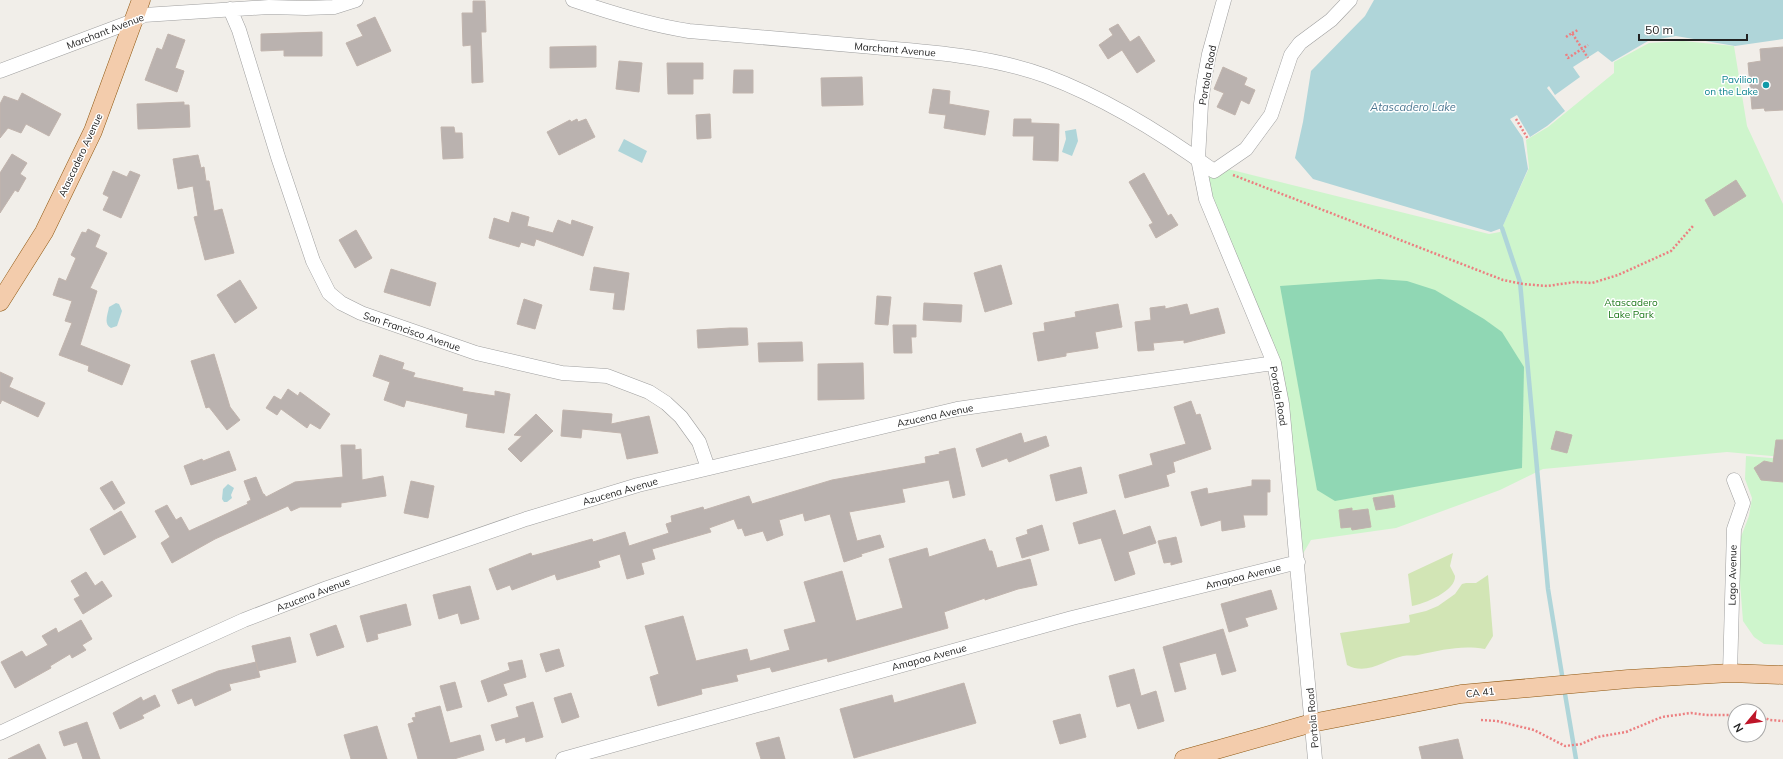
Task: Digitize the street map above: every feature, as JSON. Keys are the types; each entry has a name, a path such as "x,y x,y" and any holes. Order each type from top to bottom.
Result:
{"main road":[{"name":"Atascadero Avenue","path":"0,302 44,232 93,131 141,0"},
{"name":"CA 41","path":"1184,759 1312,723 1461,694 1628,679 1730,673 1783,675"}],"street":[{"name":"Marchant Avenue","path":"0,71 133,21 144,15 269,7 334,7 356,0"},
{"name":"Marchant Avenue","path":"573,0 634,20 667,28 950,54 1010,66 1046,76 1109,103 1198,159 1214,171 1246,149 1271,115 1291,55 1300,43 1331,20 1350,0"},
{"name":"Portola Road","path":"1224,0 1209,54 1204,81 1201,104 1198,159 1206,199 1274,363 1282,404 1298,562 1315,759"},
{"name":"San Francisco Avenue","path":"230,9 239,30 278,158 313,261 330,293 341,302 361,313 476,353 562,373 607,376 649,392 666,403 681,417 699,442 708,468"},
{"name":"Azucena Avenue","path":"0,733 244,620 327,588 526,519 638,485 958,409 1274,363"},
{"name":"Lago Avenue","path":"1730,673 1734,529 1743,503 1734,480"},
{"name":"Amapoa Avenue","path":"563,759 1057,622 1298,562"}],"path":[{"path":"1566,37 1578,30"},
{"path":"1572,33 1588,58"},
{"path":"1566,54 1568,58 1588,46"},
{"path":"1516,118 1528,139"},
{"path":"1230,173 1503,280 1523,284 1547,286 1575,282 1592,282 1618,275 1671,251 1692,226"},
{"path":"1480,720 1498,721 1534,730 1565,746 1581,744 1597,737 1626,732 1662,717 1691,713 1727,715"},
{"path":"1767,719 1783,721"}],"green space":[{"name":"Atascadero Lake Park","path":"1683,41 1734,46 1747,126 1783,204 1783,457 1727,452 1543,469 1500,490 1396,528 1311,540 1298,562 1275,359 1223,243 1200,162 1489,234 1500,232 1529,168 1526,140 1548,127 1614,73 1614,62 1649,43"},
{"path":"1379,279 1407,281 1435,290 1484,319 1502,332 1524,367 1522,468 1335,501 1317,490 1280,286"},
{"path":"1746,456 1783,459 1783,645 1764,644 1754,637 1743,621 1738,557 1739,542 1749,516 1752,498 1745,479"},
{"path":"1453,553 1450,566 1455,576 1454,582 1445,592 1431,600 1412,606 1408,574"},
{"path":"1488,575 1493,636 1485,649 1459,648 1403,656 1362,669 1347,665 1340,633 1408,623 1410,622 1409,615 1426,611 1438,606 1455,594 1462,584 1476,583"}],"water":[{"name":"Atascadero Lake","path":"1374,0 1783,0 1783,39 1735,46 1676,36 1648,41 1612,62 1598,51 1573,67 1580,77 1555,95 1549,86 1547,88 1565,111 1547,126 1530,137 1517,115 1510,119 1523,138 1528,169 1502,228 1491,232 1313,179 1295,158 1303,122 1311,71 1365,16"},
{"path":"1076,129 1078,141 1072,156 1062,152 1066,139 1065,131"},
{"path":"624,139 647,151 642,163 618,151"},
{"path":"116,303 119,304 122,311 117,326 111,328 107,324 107,316 109,307"},
{"path":"228,484 234,488 231,495 232,498 227,502 224,502 222,499 223,489"}],"building":[{"path":"473,1 485,1 486,32 481,32 483,82 472,83 471,45 463,46 462,13 473,13"},
{"path":"375,17 391,51 357,66 346,43 363,36 357,25"},
{"path":"1118,24 1130,42 1139,36 1155,61 1137,73 1122,50 1108,59 1099,45 1113,35 1109,29"},
{"path":"322,32 322,56 284,56 284,50 261,51 261,34"},
{"path":"168,34 185,40 175,68 184,71 177,92 145,80 157,48 162,50"},
{"path":"596,46 596,67 550,68 550,47"},
{"name":"Pavilion on the Lake","path":"1783,47 1783,110 1765,111 1764,108 1752,109 1748,63 1761,61 1760,49"},
{"path":"619,61 642,63 639,92 616,89"},
{"path":"667,63 703,63 703,79 693,79 693,94 668,94"},
{"path":"1223,67 1247,78 1244,85 1255,90 1249,104 1241,100 1235,115 1217,107 1224,93 1214,89"},
{"path":"734,70 753,70 753,93 733,93"},
{"path":"862,77 863,105 822,106 821,78"},
{"path":"933,89 950,91 949,104 989,111 985,135 944,128 946,115 929,113"},
{"path":"22,93 61,114 49,136 26,124 21,133 8,128 0,138 0,104 4,96 18,101"},
{"path":"184,102 184,105 189,105 190,127 138,129 137,104"},
{"path":"710,114 711,138 697,139 696,115"},
{"path":"577,119 578,122 586,119 595,137 559,155 547,132 570,120 571,122"},
{"path":"1014,119 1031,119 1031,123 1059,124 1058,161 1033,160 1034,136 1013,136"},
{"path":"441,127 454,127 455,133 462,133 463,158 443,159"},
{"path":"12,154 27,163 20,174 26,178 18,192 15,190 0,213 0,173"},
{"path":"198,155 201,168 204,167 206,181 209,181 214,211 222,209 234,253 205,260 194,217 198,216 193,186 178,189 173,159"},
{"path":"113,171 127,177 130,171 140,175 121,218 103,210 109,197 103,194"},
{"path":"1144,173 1168,216 1171,214 1178,225 1156,238 1149,225 1153,223 1129,182"},
{"path":"1736,180 1746,196 1714,216 1705,200"},
{"path":"512,212 529,217 527,226 553,233 558,220 571,225 572,220 593,227 583,256 536,239 534,246 521,242 519,247 489,238 494,218 509,223"},
{"path":"88,229 100,235 95,247 107,253 90,288 97,291 80,345 130,365 122,385 88,371 89,366 59,355 72,323 65,321 72,301 53,295 59,278 66,281 76,258 71,255 82,232 86,233"},
{"path":"356,230 372,258 355,268 339,240"},
{"path":"1001,265 1012,304 985,312 974,273"},
{"path":"594,267 629,273 624,310 613,309 615,293 590,290"},
{"path":"391,269 436,283 430,306 384,292"},
{"path":"240,280 257,308 235,323 217,295"},
{"path":"877,296 891,297 888,325 875,324"},
{"path":"524,299 542,305 535,329 517,324"},
{"path":"924,303 962,305 961,322 923,320"},
{"path":"1118,304 1122,327 1095,332 1098,348 1066,353 1066,356 1038,361 1033,333 1045,331 1044,323 1076,317 1075,312"},
{"path":"1187,304 1190,315 1218,308 1225,333 1184,343 1184,340 1153,343 1154,350 1138,351 1135,322 1151,320 1150,308 1165,306 1165,309"},
{"path":"893,325 916,325 916,337 911,337 912,353 894,353"},
{"path":"747,328 748,345 698,348 697,330"},
{"path":"802,342 803,361 759,362 758,343"},
{"path":"214,354 230,407 240,420 227,430 209,407 206,408 191,361"},
{"path":"380,355 404,363 402,369 415,373 413,377 463,388 462,391 495,396 495,391 510,394 504,433 466,427 468,414 406,400 404,407 384,400 390,382 373,376"},
{"path":"863,363 864,399 818,400 818,364"},
{"path":"0,372 13,378 9,387 45,403 38,417 2,400 0,404"},
{"path":"288,389 298,396 300,392 330,414 320,429 310,423 307,428 281,409 277,415 266,408 274,396 281,400"},
{"path":"1191,401 1196,415 1200,414 1211,449 1173,462 1175,472 1166,475 1169,486 1125,498 1119,475 1153,465 1150,454 1186,444 1174,407"},
{"path":"563,410 612,414 611,424 649,416 658,453 627,459 621,433 582,429 581,438 561,436"},
{"path":"536,414 553,431 521,462 508,449 522,436 514,435"},
{"path":"1556,431 1572,435 1567,453 1551,449"},
{"path":"1021,433 1024,443 1046,436 1049,446 1009,462 1007,458 982,467 976,449"},
{"path":"1776,440 1783,440 1783,482 1761,480 1754,468 1764,461 1773,463"},
{"path":"341,445 355,445 355,450 361,449 362,480 383,476 386,496 341,503 341,507 300,507 291,511 288,506 215,539 172,563 161,543 170,537 155,511 167,505 176,520 181,517 189,531 248,504 247,502 251,500 244,481 256,477 263,494 266,497 295,482 343,477"},
{"path":"955,448 965,495 953,498 949,480 902,489 905,502 849,512 857,541 880,535 884,547 861,554 862,556 844,562 830,514 805,521 803,513 779,520 783,535 767,541 763,531 745,536 742,528 738,529 734,519 709,528 711,532 652,549 655,559 641,563 644,574 627,579 620,554 598,561 600,567 557,580 555,574 512,590 510,585 497,590 489,569 531,553 532,556 592,539 593,542 625,532 629,546 669,533 666,524 672,522 671,516 703,507 704,510 749,496 752,504 832,480 926,463 925,457 940,454 939,452"},
{"path":"229,451 236,470 191,485 184,466 202,459 203,461"},
{"path":"1081,467 1087,493 1056,501 1050,475"},
{"path":"1252,480 1270,480 1270,492 1267,492 1267,515 1243,515 1245,527 1222,531 1221,520 1201,526 1191,492 1207,488 1208,494 1252,486"},
{"path":"112,481 125,503 114,510 100,488"},
{"path":"411,481 434,486 428,518 404,513"},
{"path":"1393,495 1395,507 1376,510 1373,498"},
{"path":"1352,508 1352,511 1368,509 1371,527 1352,530 1351,527 1341,528 1339,510"},
{"path":"1115,510 1123,535 1150,526 1156,543 1128,552 1135,574 1115,581 1101,538 1079,544 1073,523"},
{"path":"121,511 136,537 104,555 90,529"},
{"path":"1042,525 1049,550 1022,558 1016,538 1028,534 1027,530"},
{"path":"1176,537 1182,562 1171,565 1171,562 1164,563 1158,541"},
{"path":"985,539 989,551 992,551 997,568 1030,559 1037,585 1018,589 985,600 985,598 944,612 948,628 828,662 827,658 772,672 770,667 736,675 738,681 701,689 702,694 658,706 650,677 659,674 645,626 683,616 696,661 747,649 750,661 790,650 784,630 816,622 804,582 842,571 856,621 903,608 889,559 927,548 929,557"},
{"path":"86,572 95,586 102,581 112,596 83,614 74,599 80,596 71,581"},
{"path":"470,586 479,619 461,624 458,613 439,619 433,595"},
{"path":"1271,590 1277,609 1245,618 1248,626 1229,632 1221,604"},
{"path":"406,604 411,625 377,634 378,639 367,642 360,616"},
{"path":"81,620 92,639 82,645 86,650 72,658 70,654 50,666 51,668 15,688 1,662 22,651 26,657 48,645 42,636 56,628 58,633"},
{"path":"336,625 344,647 317,656 310,634"},
{"path":"1223,629 1236,671 1222,675 1216,653 1179,663 1186,689 1175,692 1163,647"},
{"path":"290,637 296,662 258,671 252,646"},
{"path":"559,649 564,666 546,672 540,654"},
{"path":"522,660 526,677 503,684 507,695 488,702 481,681 510,670 508,663"},
{"path":"256,662 260,677 229,684 231,690 195,706 192,698 178,704 172,690 218,671"},
{"path":"1134,669 1141,696 1156,691 1164,721 1138,729 1130,703 1117,707 1109,676"},
{"path":"455,682 462,707 447,711 440,686"},
{"path":"964,683 976,723 854,758 840,709 892,695 894,703"},
{"path":"571,693 579,717 562,723 554,698"},
{"path":"155,695 160,706 142,715 144,718 120,729 113,713 141,697 143,701"},
{"path":"533,702 543,737 526,742 525,737 506,743 505,738 496,741 491,725 519,717 516,707"},
{"path":"440,706 450,743 480,735 484,750 454,759 418,759 408,724 414,722 412,718 416,717 415,713"},
{"path":"1080,714 1086,737 1060,744 1053,721"},
{"path":"87,722 100,759 83,759 77,742 64,746 59,732"},
{"path":"377,726 387,759 351,759 344,735"},
{"path":"779,737 785,759 761,759 756,743"},
{"path":"1458,739 1463,759 1422,759 1419,747"},
{"path":"39,744 46,759 8,759"}],"waterway":[{"path":"1502,228 1520,282 1548,589 1563,681"},
{"path":"1564,688 1576,759"}],"place":[{"name":"Pavilion on the Lake","path":"1766,85"}]}
